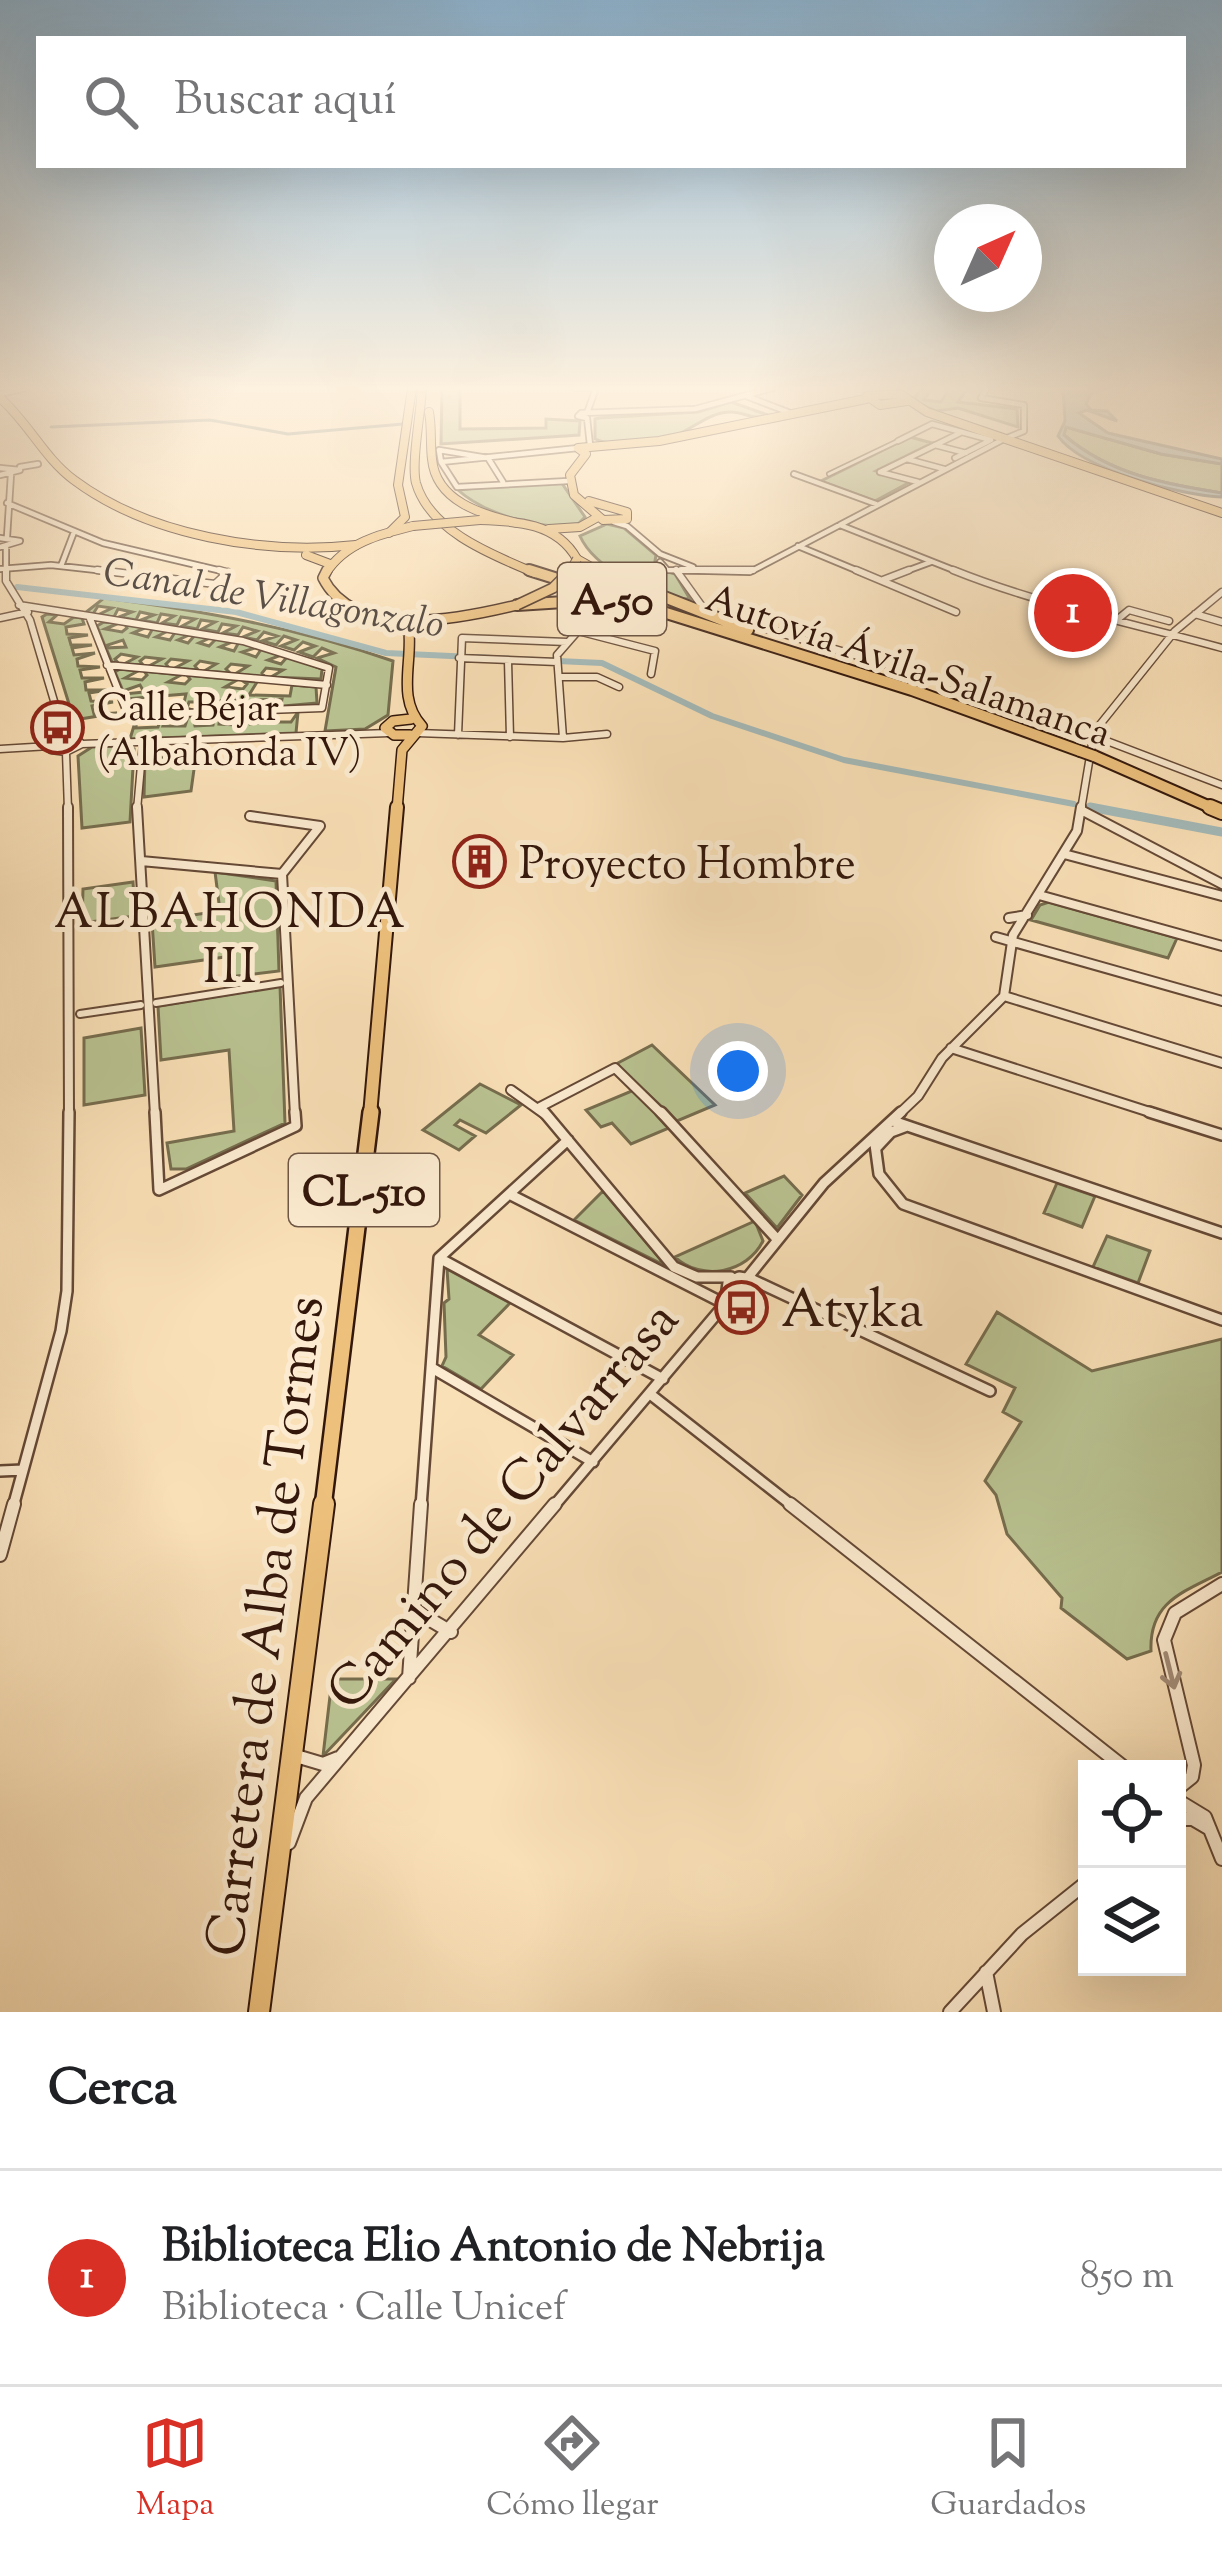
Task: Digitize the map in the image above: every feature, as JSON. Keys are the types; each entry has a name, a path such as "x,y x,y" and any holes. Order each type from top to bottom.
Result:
{"highway":[{"name":"Autovía Ávila-Salamanca","path":"416,482 436,516 513,565 1082,747"},
{"name":"Autovía Ávila-Salamanca","path":"426,482 436,502 470,535 553,574 804,650 1082,747 1222,812"},
{"path":"441,482 480,513 517,523"},
{"path":"389,533 405,517 398,484"},
{"path":"577,559 645,593 804,650"},
{"path":"517,605 563,602 600,608 777,649"},
{"name":"Autovía Ávila-Salamanca","path":"1095,753 1222,801"}],"main road":[{"path":"68,482 100,502 174,528 315,556 330,564"},
{"path":"79,482 107,500 178,525 313,550 356,545 413,526 480,520 542,529 575,528 604,518"},
{"path":"569,482 589,516 575,528"},
{"path":"577,482 592,503 627,512 627,522 604,518 583,502"},
{"path":"1127,482 1222,515"},
{"path":"410,649 425,627 517,605 556,587 570,575 577,559 569,540 612,510"},
{"path":"542,529 571,545"},
{"path":"356,545 330,564 323,578 330,595 346,606 405,628 410,649 406,705 410,719 402,732"},
{"path":"379,615 449,618"},
{"name":"Carretera de Alba de Tormes","path":"259,2012 364,1188 406,705"}],"street":[{"path":"454,482 457,487 539,482"},
{"path":"816,482 878,504"},
{"path":"627,522 660,558 663,568 746,573 915,482"},
{"path":"3,569 61,566 214,584 228,572 72,536 5,498"},
{"path":"5,498 3,569 28,616 64,738"},
{"path":"5,522 32,514"},
{"path":"840,525 1018,596 1222,647"},
{"path":"61,566 72,536"},
{"path":"798,546 956,612"},
{"path":"660,558 675,559 704,608 947,681 1094,732 1222,785"},
{"path":"882,581 932,561"},
{"path":"729,1300 728,1282 746,1278 844,1162 884,1132 925,1088 951,1048 986,1019 1004,996 1011,942 1075,837 1094,732 1172,634 1222,592"},
{"path":"19,605 242,640 329,668 322,708 125,713 89,616"},
{"path":"1118,620 1129,610 1169,621 1159,631"},
{"path":"0,618 43,611"},
{"path":"1194,613 1222,622"},
{"path":"563,738 558,660 568,642 585,629 655,651 651,674"},
{"path":"1210,644 1222,634"},
{"path":"457,732 460,639 568,642"},
{"path":"459,655 558,660"},
{"path":"508,660 509,737"},
{"path":"107,665 327,685"},
{"path":"559,677 597,677 619,687"},
{"path":"0,749 50,746 66,752 82,744 358,733 563,738 607,734"},
{"path":"50,746 64,738 76,738 82,744"},
{"path":"143,742 136,784 159,1190 296,1126 282,874 320,826 250,816"},
{"path":"0,1555 61,1331 67,1291 71,870 66,752"},
{"path":"1081,810 1222,884"},
{"path":"1064,854 1222,896"},
{"path":"140,861 282,874"},
{"path":"1039,895 1222,946"},
{"path":"1009,918 1027,915"},
{"path":"996,937 1222,1001"},
{"path":"156,1003 281,983"},
{"path":"1004,996 1222,1063"},
{"path":"80,1014 141,1005"},
{"path":"951,1048 1221,1133"},
{"path":"540,1107 615,1069 640,1088 777,1240"},
{"path":"511,1090 540,1107 680,1276 746,1278 990,1391"},
{"path":"1222,1234 908,1126 884,1132 871,1153 890,1193 903,1204 1222,1320"},
{"path":"409,1679 439,1258 568,1140"},
{"path":"509,1194 729,1300"},
{"path":"439,1258 662,1379"},
{"path":"729,1300 752,1286 746,1278"},
{"name":"Camino de Calvarrasa","path":"277,1881 306,1798 729,1300"},
{"path":"432,1368 593,1462"},
{"path":"650,1394 1115,1760"},
{"path":"0,1471 23,1470"},
{"path":"1186,1782 1194,1765 1164,1640 1174,1613 1222,1584"},
{"path":"412,1609 451,1632"},
{"name":"Camino de Calvarrasa","path":"294,1755 323,1764 340,1758"},
{"path":"1186,1806 1205,1816 1222,1859"},
{"path":"1186,1819 1211,1830"},
{"path":"950,2012 1022,1934 1078,1889"},
{"path":"986,1972 994,2012"}],"green space":[{"path":"561,482 585,517 578,524 564,526 515,519 483,507 458,490"},
{"path":"823,482 910,482 875,501"},
{"path":"1163,482 1222,482 1222,493"},
{"path":"607,524 624,528 656,555 654,567 675,574 690,599 644,588 598,559 580,536"},
{"path":"104,598 250,622 393,661 388,715 365,729 325,731 336,667 317,658 334,653 322,648 313,657 299,652 315,646 303,642 294,650 281,646 296,640 284,636 276,645 262,641 277,636 264,632 257,640 243,637 257,631 243,627 238,635 223,633 236,626 222,624 218,632 202,629 215,622 201,620 197,629 182,626 195,619 181,617 177,625 162,623 174,616 161,614 157,623 141,620 154,615 140,612 136,620 119,617 132,612 118,609 114,617 98,615 112,608 98,606 93,614 85,613"},
{"path":"57,615 49,622 64,624 82,618 84,624 66,627 67,634 88,635 69,638 71,645 92,645 72,648 74,655 95,653 77,659 78,666 100,667 80,670 82,678 104,678 85,682 86,690 108,690 89,693 91,701 113,702 92,706 94,714 117,713 74,720 42,617"},
{"path":"119,623 105,629 122,632 125,624 147,627 133,633 148,637 153,628 170,630 156,637 170,640 176,631 191,634 178,640 188,643 196,634 212,637 199,643 209,646 217,638 234,641 220,647 234,651 239,642 258,647 242,652 256,657 262,648 284,654 268,660 281,664 288,656 322,669 321,679 271,677 283,670 266,668 265,677 235,674 248,666 231,664 226,669 230,673 204,671 216,664 200,661 195,666 198,670 175,668 188,661 171,659 166,664 169,668 149,666 162,659 145,657 140,661 143,665 124,664 137,657 121,654 115,659 118,663 112,662 106,648 126,647 123,640 105,646 97,626"},
{"path":"138,671 125,678 142,680 147,675 144,671 181,675 168,682 185,684 190,679 187,675 237,680 225,687 243,689 247,684 243,681 257,682 249,695 290,696 292,685 316,687 317,703 272,707 282,699 254,700 253,706 261,708 235,709 245,700 219,701 217,707 224,709 200,710 211,702 189,702 187,708 194,711 182,711 186,694 126,699 124,694 144,692 140,685 123,691 115,672"},
{"path":"298,712 296,733 130,739 136,719 136,728 158,727 161,718 166,718 163,726 185,726 188,717 193,717 195,726 213,725 215,716 220,716 219,724 237,725 245,714 250,724 267,722 271,713 273,722 291,722"},
{"path":"92,747 134,749 130,822 82,828 78,756"},
{"path":"196,755 191,791 144,797 145,758"},
{"path":"215,872 276,881 279,971 229,977 225,957 155,967 152,921 220,911"},
{"path":"133,882 135,916 82,923 83,889"},
{"path":"1049,902 1177,938 1168,958 1031,920 1040,905"},
{"path":"280,986 285,1123 186,1169 171,1169 167,1143 234,1131 229,1050 161,1060 158,1006"},
{"path":"141,1028 145,1095 84,1105 84,1038"},
{"path":"652,1045 715,1105 677,1121 616,1064"},
{"path":"480,1084 521,1105 486,1133 460,1120 455,1125 475,1136 459,1150 423,1130"},
{"path":"634,1090 669,1128 631,1144 612,1123 601,1127 586,1110"},
{"path":"408,1156 435,1172 402,1199 400,1224 386,1224 391,1180"},
{"path":"784,1176 802,1195 777,1228 745,1193"},
{"path":"1057,1183 1095,1196 1082,1227 1044,1213"},
{"path":"603,1191 661,1260 662,1264 574,1220"},
{"path":"755,1221 763,1241 735,1267 698,1270 675,1257"},
{"path":"1107,1236 1150,1251 1138,1283 1093,1267"},
{"path":"447,1269 510,1303 479,1335 513,1355 481,1389 442,1366"},
{"path":"997,1312 1092,1371 1222,1339 1222,1572 1171,1600 1156,1620 1151,1651 1127,1659 1061,1608 1062,1598 1007,1534 996,1495 985,1481 1021,1422 1003,1412 1015,1388 966,1364"},
{"path":"332,1679 396,1679 323,1756"}],"shaded area":[{"path":"1145,482 1222,493 1222,497"}],"waterway":[{"name":"Canal de Villagonzalo","path":"17,587 236,612 386,653 602,663 712,716 844,760 1074,804"},
{"name":"Canal de Villagonzalo","path":"1105,810 1090,807 1222,832"}],"place":[{"name":"Biblioteca Elio Antonio de Nebrija","path":"1073,613"},
{"name":"Calle Béjar (Albahonda IV)","path":"58,728"},
{"name":"Proyecto Hombre","path":"480,862"},
{"name":"Atyka","path":"742,1307"}],"district":[{"name":"ALBAHONDA III","path":"231,938"}]}
